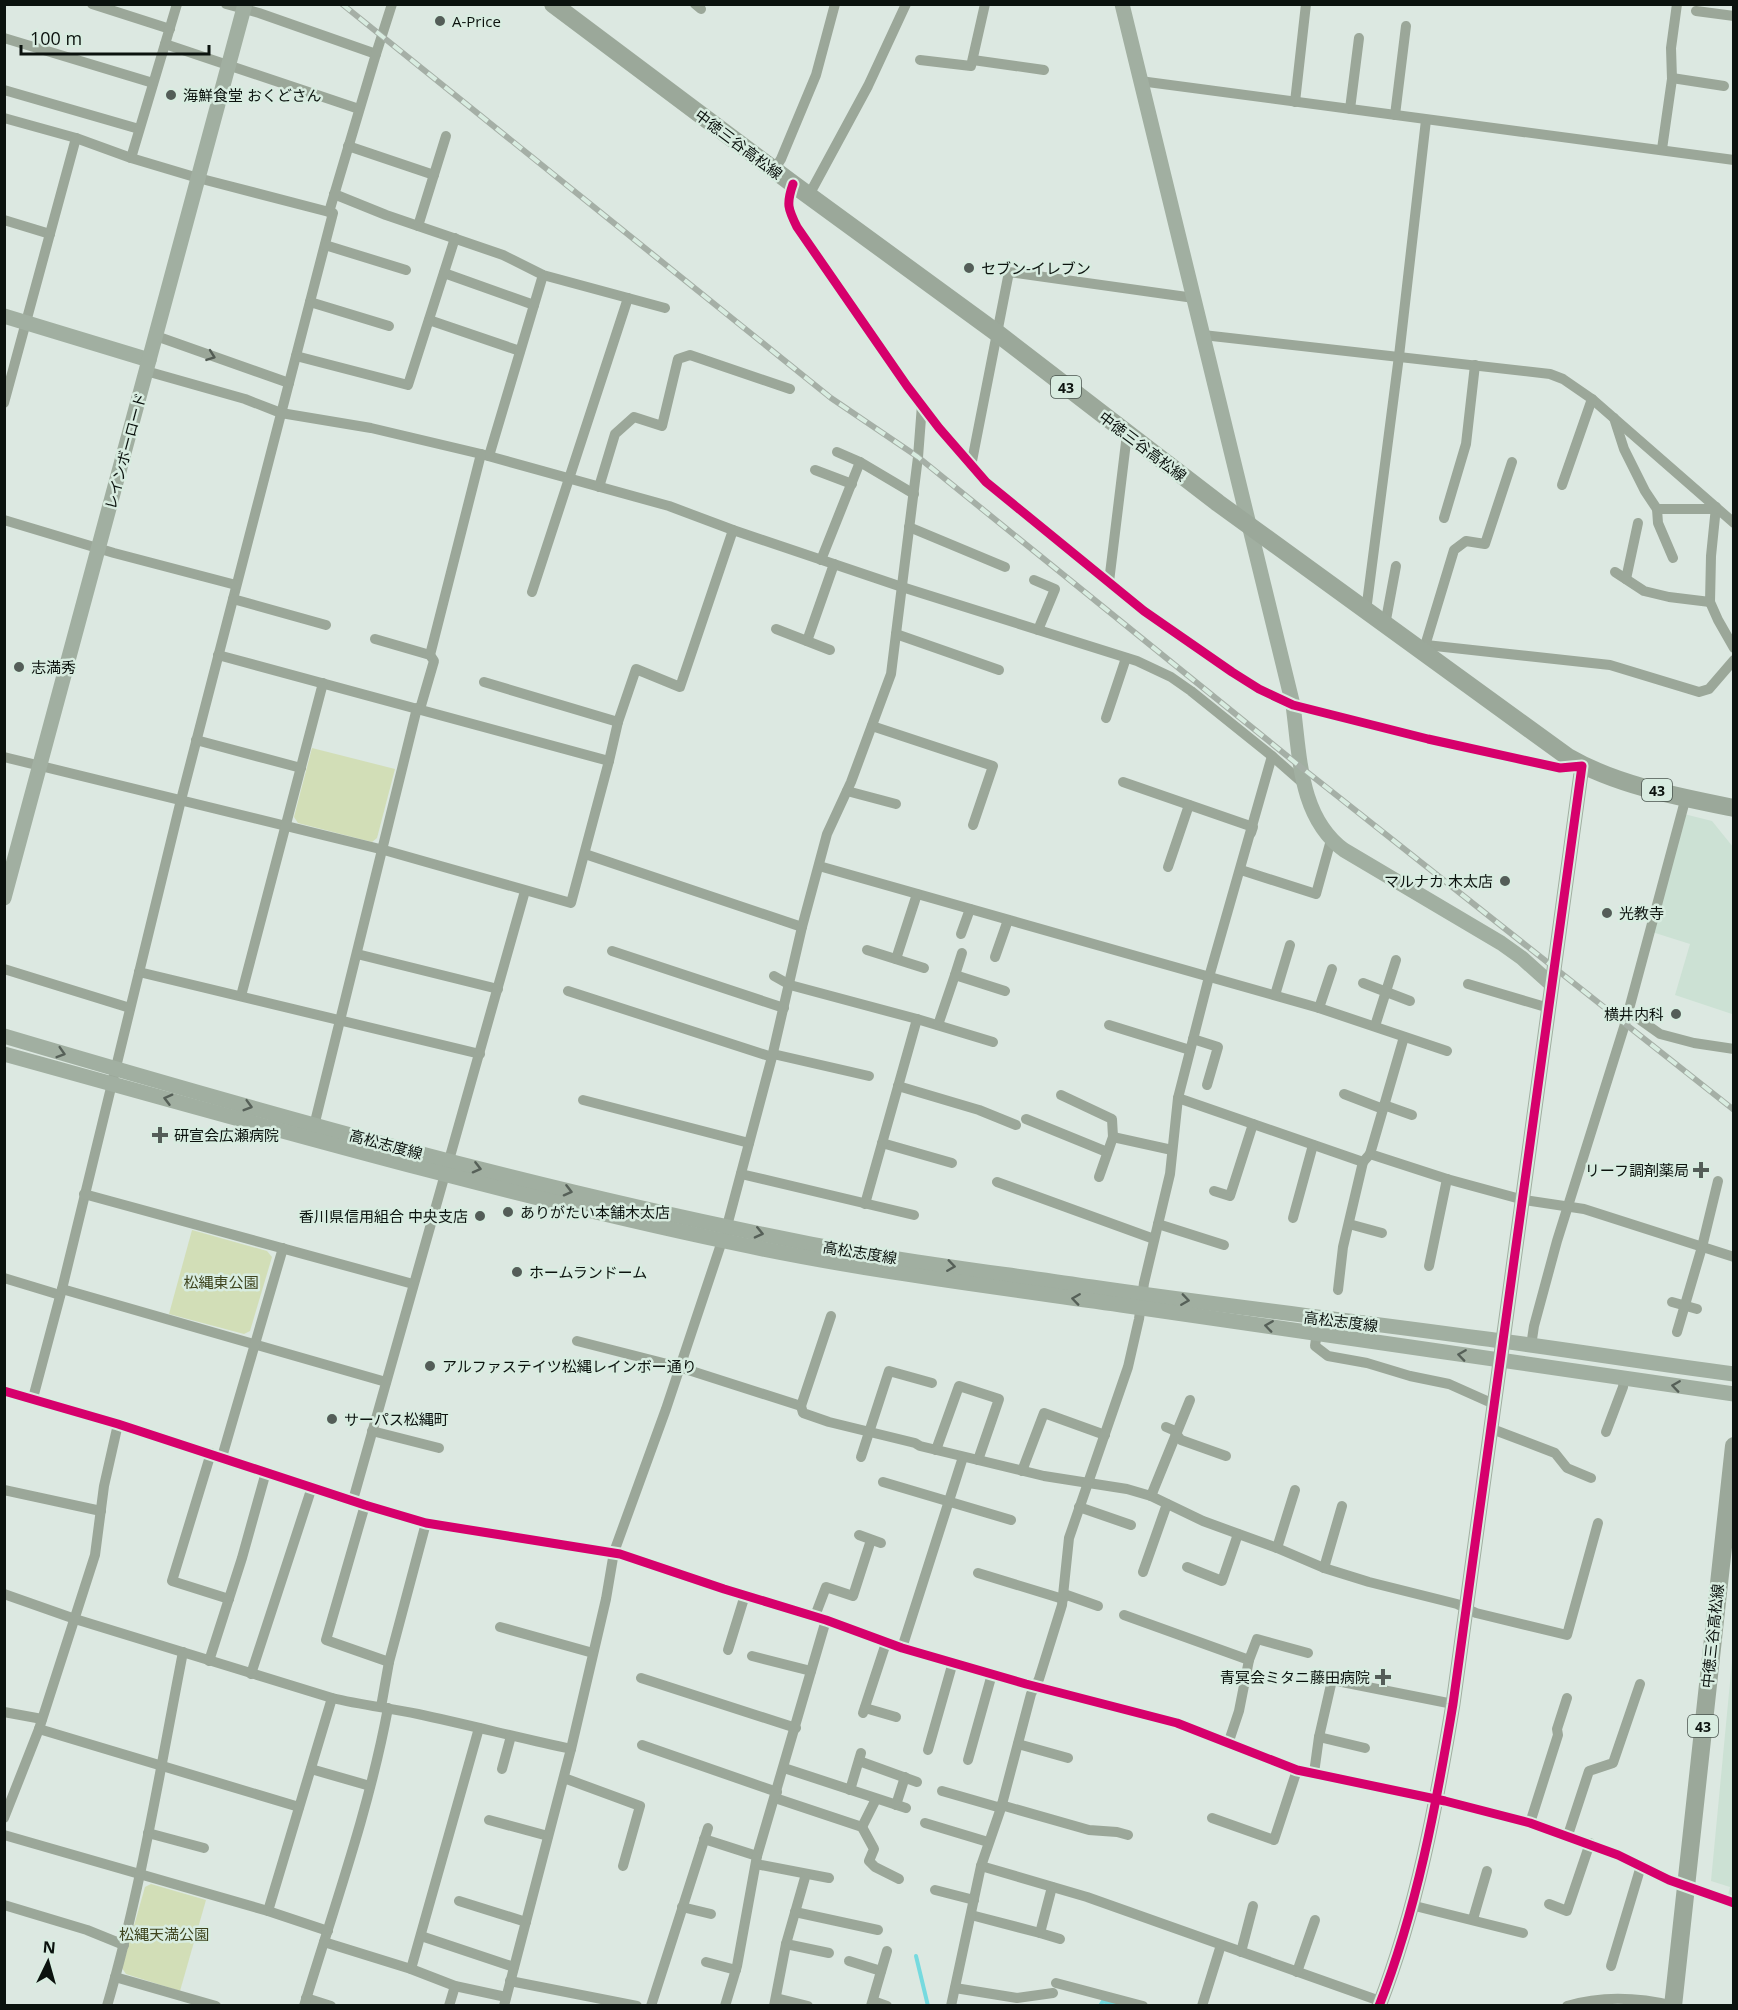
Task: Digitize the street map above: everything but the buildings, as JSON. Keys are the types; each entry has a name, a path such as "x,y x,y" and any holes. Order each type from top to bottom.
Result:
{"main road":[{"name":"中徳三谷高松線","path":"553,4 774,170 997,333 1218,503 1384,625 1424,649 1568,757 1582,766 1641,786 1734,808"},
{"name":"中徳三谷高松線","path":"1674,2005 1734,1446"}],"street":[{"path":"92,4 170,29"},
{"path":"131,158 177,4"},
{"path":"226,4 244,7 376,54"},
{"path":"329,212 392,4"},
{"path":"774,170 781,159 816,75 835,4"},
{"path":"809,195 864,94 906,4"},
{"path":"920,60 971,66 985,4"},
{"path":"1122,4 1293,705 1305,785 1315,817 1331,840 1501,943 1551,984"},
{"path":"1295,102 1306,4"},
{"path":"1662,149 1672,78 1671,48 1677,4"},
{"name":"レインボーロード","path":"4,898 244,7"},
{"path":"1696,11 1734,16"},
{"path":"1395,115 1406,26"},
{"path":"4,38 153,82"},
{"path":"1350,109 1359,38"},
{"path":"165,44 359,109"},
{"path":"973,60 1044,70"},
{"path":"1672,78 1724,86"},
{"path":"1140,81 1734,160"},
{"path":"4,90 140,129"},
{"path":"4,118 76,138 131,158 198,178 333,213 196,740 33,1398"},
{"path":"1366,611 1399,356 1426,120"},
{"path":"418,226 446,136"},
{"path":"4,403 76,138"},
{"path":"348,146 434,175"},
{"path":"793,184 788,199 789,211 797,227 922,405 971,466 986,482 1144,611 1232,672 1259,689 1293,705 1428,739 1560,768 1582,766 1496,1405 1453,1704 1436,1800 1411,1905 1380,2003 1221,1945 1052,1887 981,1866"},
{"path":"334,194 503,255 543,275 665,308"},
{"path":"4,220 50,234"},
{"path":"296,356 408,385 455,238"},
{"path":"325,245 405,270"},
{"path":"971,466 1009,272 1194,298"},
{"path":"444,273 534,305"},
{"path":"430,655 485,455 543,275"},
{"path":"532,592 628,298"},
{"path":"310,302 389,326"},
{"path":"4,316 281,413 371,428 485,455 669,506 902,587 1126,658 1171,677 1191,691 1305,785"},
{"path":"429,320 520,351"},
{"path":"1203,335 1550,374 1563,379 1592,399 1734,523"},
{"path":"156,336 289,383"},
{"path":"599,487 615,434 634,417 662,426 678,359 690,355 790,390"},
{"path":"1444,518 1466,444 1475,365"},
{"path":"1562,485 1592,399"},
{"path":"324,1942 505,2001 564,1778 614,1552 666,1409 724,1233 772,1055 802,927 827,834 847,791 891,674 914,494 922,405"},
{"path":"1614,418 1624,449 1645,491 1657,509 1658,523 1673,558"},
{"path":"1109,582 1127,434"},
{"path":"837,452 860,462 914,494"},
{"path":"821,560 860,462"},
{"path":"1512,462 1485,544 1466,541 1454,550 1424,649 1610,665 1699,692 1709,689 1734,660"},
{"path":"815,470 852,484"},
{"path":"1657,509 1716,508"},
{"path":"1716,508 1711,556 1710,602 1734,648"},
{"path":"4,520 236,585"},
{"path":"1626,579 1638,522"},
{"path":"909,527 1005,567"},
{"path":"4,757 384,850 571,903 618,722 636,669 680,687 733,530"},
{"path":"807,641 834,564"},
{"path":"1384,625 1396,566"},
{"path":"1615,572 1644,591 1669,597 1710,602"},
{"path":"1034,580 1055,589 1038,630"},
{"path":"233,599 326,625"},
{"path":"776,629 830,650"},
{"path":"896,634 999,670"},
{"path":"312,1131 419,708 434,661 430,655 375,639"},
{"path":"218,655 609,761"},
{"path":"1106,718 1126,658"},
{"path":"484,682 618,722"},
{"path":"241,996 323,683"},
{"path":"872,726 993,766 973,825"},
{"path":"196,740 301,768"},
{"path":"1230,905 1272,756"},
{"path":"1123,782 1253,827"},
{"path":"847,791 896,804"},
{"path":"1532,1346 1534,1326 1567,1206 1629,1012 1686,797"},
{"path":"1168,867 1189,805"},
{"path":"951,2006 981,1866 1001,1806 1031,1694 1053,1639 1063,1597 1069,1538 1128,1367 1154,1239 1170,1174 1178,1098 1209,977 1253,827"},
{"path":"1241,870 1316,894 1331,840"},
{"path":"585,854 802,927"},
{"path":"819,866 1275,995 1447,1051"},
{"path":"353,1500 525,891"},
{"path":"896,959 917,894"},
{"path":"961,934 970,909"},
{"path":"995,957 1008,920"},
{"path":"1275,995 1290,945"},
{"path":"867,950 924,968"},
{"path":"612,951 784,1008"},
{"path":"938,1025 962,953"},
{"path":"357,954 498,989"},
{"path":"1375,1026 1396,960"},
{"path":"4,969 130,1008"},
{"path":"1319,1008 1332,969"},
{"path":"139,972 480,1054"},
{"path":"955,975 1005,991"},
{"path":"774,976 790,985 993,1042"},
{"path":"1363,983 1410,1001"},
{"path":"1468,984 1549,1008"},
{"path":"568,991 772,1055 869,1076"},
{"path":"1629,1012 1660,1034 1694,1043 1734,1048"},
{"path":"864,1204 917,1019"},
{"path":"1109,1025 1190,1050"},
{"name":"高松志度線","path":"4,1036 113,1076"},
{"path":"1338,1290 1348,1224 1404,1037"},
{"path":"1193,1039 1218,1047 1207,1085"},
{"name":"高松志度線","path":"4,1054 113,1076 446,1168 724,1233 848,1265 994,1288 1141,1301 1504,1342 1734,1374"},
{"path":"898,1086 979,1110 1016,1125"},
{"path":"1344,1094 1412,1115"},
{"path":"1060,1095 1112,1119 1113,1137 1099,1177"},
{"path":"1178,1098 1313,1145 1524,1200 1584,1209 1734,1257"},
{"path":"583,1100 749,1143"},
{"path":"1026,1119 1107,1152"},
{"path":"1214,1191 1230,1196 1253,1124"},
{"path":"1113,1137 1172,1150"},
{"path":"882,1143 952,1163"},
{"path":"1293,1218 1313,1145"},
{"path":"741,1174 914,1215"},
{"path":"1429,1266 1447,1179"},
{"path":"1677,1332 1702,1247 1718,1181"},
{"path":"997,1182 1154,1239"},
{"path":"84,1194 413,1284"},
{"path":"1158,1224 1224,1245"},
{"path":"1348,1224 1382,1233"},
{"path":"222,1457 283,1248"},
{"path":"4,1278 386,1382"},
{"name":"高松志度線","path":"1141,1301 1414,1349 1734,1394"},
{"path":"1672,1302 1697,1309"},
{"path":"831,1316 801,1406 803,1413 829,1422 1022,1471 1088,1484 1127,1488 1203,1521 1324,1568 1457,1604 1476,1613 1567,1635 1598,1523"},
{"path":"1317,1332 1315,1346 1328,1356 1367,1363 1410,1376 1449,1384 1496,1405"},
{"path":"577,1341 679,1367 801,1406"},
{"path":"861,1457 889,1371 932,1383"},
{"path":"1606,1432 1623,1387 1624,1378"},
{"path":"936,1450 959,1386 999,1399 978,1460"},
{"path":"4,1391 211,1453 426,1523 614,1552 815,1616 902,1648 1177,1723 1297,1770 1530,1822 1590,1844 1686,1887 1734,1903"},
{"path":"1151,1497 1190,1400"},
{"path":"1022,1471 1044,1413 1105,1436"},
{"path":"4,1818 41,1724 95,1555 104,1486 118,1424"},
{"path":"1166,1427 1173,1430 1181,1440 1226,1456"},
{"path":"1492,1429 1556,1453 1567,1468 1592,1478"},
{"path":"372,1431 439,1448"},
{"path":"211,1453 172,1581 229,1599"},
{"path":"902,1648 963,1457"},
{"path":"209,1661 266,1472"},
{"path":"883,1482 1011,1520"},
{"path":"251,1674 312,1486"},
{"path":"1277,1548 1295,1490"},
{"path":"5,1491 101,1511"},
{"path":"1143,1572 1167,1504"},
{"path":"365,1505 326,1640 389,1662"},
{"path":"1324,1568 1342,1506"},
{"path":"1079,1507 1131,1525"},
{"path":"331,2006 305,2002 380,1754 389,1662 426,1523"},
{"path":"1187,1567 1222,1581 1238,1534"},
{"path":"815,1616 826,1587 853,1596 876,1541 859,1535"},
{"path":"978,1573 1098,1606"},
{"path":"4,1594 75,1619 332,1698 571,1749"},
{"path":"728,1650 745,1595"},
{"path":"1124,1615 1249,1660"},
{"path":"725,2006 736,1970 757,1860 826,1620"},
{"path":"500,1628 593,1653"},
{"path":"1228,1744 1239,1711 1249,1660 1257,1639 1308,1653"},
{"path":"886,1643 864,1710 896,1717"},
{"path":"107,2006 124,1945 183,1652"},
{"path":"752,1656 811,1671"},
{"path":"928,1750 953,1662"},
{"path":"968,1760 992,1674"},
{"path":"641,1678 796,1728"},
{"path":"1314,1773 1319,1737 1332,1680 1453,1704"},
{"path":"1568,1835 1589,1771 1613,1763 1640,1684"},
{"path":"268,1911 332,1698"},
{"path":"1530,1822 1558,1735 1557,1729 1567,1698"},
{"path":"4,1712 299,1807"},
{"path":"411,1970 479,1728"},
{"path":"502,1769 511,1736"},
{"path":"1319,1737 1365,1748"},
{"path":"1018,1744 1068,1758"},
{"path":"642,1745 862,1827 874,1849 869,1862 875,1868 899,1879"},
{"path":"850,1790 860,1757 917,1782"},
{"path":"784,1768 901,1806 905,1777"},
{"path":"311,1769 370,1786"},
{"path":"1212,1818 1274,1840 1297,1770"},
{"path":"564,1778 640,1806 623,1866"},
{"path":"942,1791 1089,1830 1128,1835"},
{"path":"862,1827 876,1799"},
{"path":"489,1820 548,1836"},
{"path":"925,1823 988,1842"},
{"path":"651,2006 708,1828"},
{"path":"148,1833 204,1848"},
{"path":"4,1835 268,1911 328,1931"},
{"path":"704,1839 757,1860 829,1878"},
{"path":"1549,1904 1567,1911 1590,1844"},
{"path":"1611,1966 1641,1866"},
{"path":"1473,1919 1487,1871"},
{"path":"806,1874 786,1944 775,2002 808,2006"},
{"path":"1040,1933 1052,1887"},
{"path":"935,1890 974,1900"},
{"path":"459,1901 526,1922"},
{"path":"4,1905 87,1930 124,1945"},
{"path":"1411,1905 1523,1933"},
{"path":"1240,1952 1253,1906"},
{"path":"682,1907 711,1914"},
{"path":"795,1912 878,1930"},
{"path":"971,1915 1060,1939"},
{"path":"1297,1972 1315,1920"},
{"path":"422,1936 514,1967"},
{"path":"786,1944 828,1953"},
{"path":"1202,2006 1221,1945"},
{"path":"887,1951 872,2003 887,2006"},
{"path":"849,1961 881,1971"},
{"path":"706,1962 736,1970"},
{"path":"115,1977 216,2006"},
{"path":"510,1981 636,2005"},
{"path":"450,2006 455,1986"},
{"path":"955,1988 1017,1998 1054,1988 1143,2006"},
{"path":"1567,2006 1602,1998 1628,1998 1674,2005"}],"shaded area":[{"path":"1684,814 1712,821 1733,847 1732,1014 1675,995 1690,944 1652,932"},
{"path":"1733,1651 1733,1897 1728,1895 1730,1887 1711,1881"}],"green space":[{"path":"312,748 395,769 377,838 372,842 298,823 294,817"},
{"name":"松縄東公園","path":"192,1230 267,1251 272,1257 250,1331 244,1334 169,1314"},
{"name":"松縄天満公園","path":"151,1884 206,1900 180,1991 126,1974 122,1968 145,1887"}],"waterway":[{"path":"916,1956 928,2006"},
{"path":"1100,2006 1103,2001 1117,2006"}],"railway":[{"path":"342,4 831,398 918,457 1302,768 1734,1110"}],"cycle path":[{"path":"793,184 789,206 797,227 907,386 939,428 986,482 1144,611 1232,672 1259,689 1293,705 1428,739 1560,768 1582,766 1453,1704 1440,1781 1415,1895 1379,2006"},
{"path":"4,1391 118,1424 426,1523 620,1554 826,1620 902,1648 1026,1684 1177,1723 1297,1770 1445,1801 1530,1823 1618,1855 1669,1880 1734,1903"}],"place":[{"name":"A-Price","path":"440,21"},
{"name":"海鮮食堂 おくどさん","path":"171,95"},
{"name":"セブン-イレブン","path":"969,268"},
{"name":"志満秀","path":"19,667"},
{"name":"マルナカ 木太店","path":"1505,881"},
{"name":"光教寺","path":"1607,913"},
{"name":"横井内科","path":"1676,1014"},
{"name":"研宣会広瀬病院","path":"160,1135"},
{"name":"リーフ調剤薬局","path":"1701,1170"},
{"name":"ありがたい本舗木太店","path":"508,1212"},
{"name":"香川県信用組合 中央支店","path":"480,1216"},
{"name":"ホームランドーム","path":"517,1272"},
{"name":"アルファステイツ松縄レインボー通り","path":"430,1366"},
{"name":"サーパス松縄町","path":"332,1419"},
{"name":"青冥会ミタニ藤田病院","path":"1383,1677"}]}
